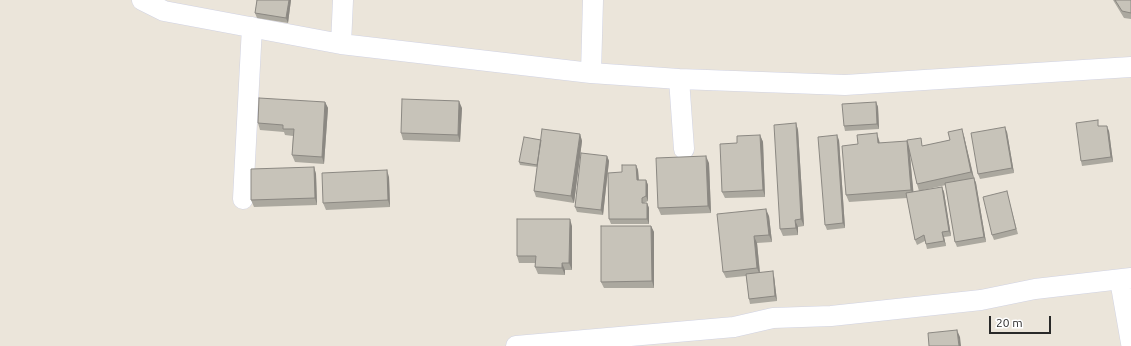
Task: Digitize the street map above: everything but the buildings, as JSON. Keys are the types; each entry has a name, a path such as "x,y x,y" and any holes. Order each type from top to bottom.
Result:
{"street":[{"path":"142,0 164,11 341,44 591,73 679,79 845,85 1131,67"},
{"path":"341,44 343,0"},
{"path":"591,73 593,0"},
{"path":"243,199 252,27"},
{"path":"679,79 684,149"},
{"path":"516,346 644,340 734,326 773,318 831,316 981,300 1035,289 1125,279 1131,343"}]}
